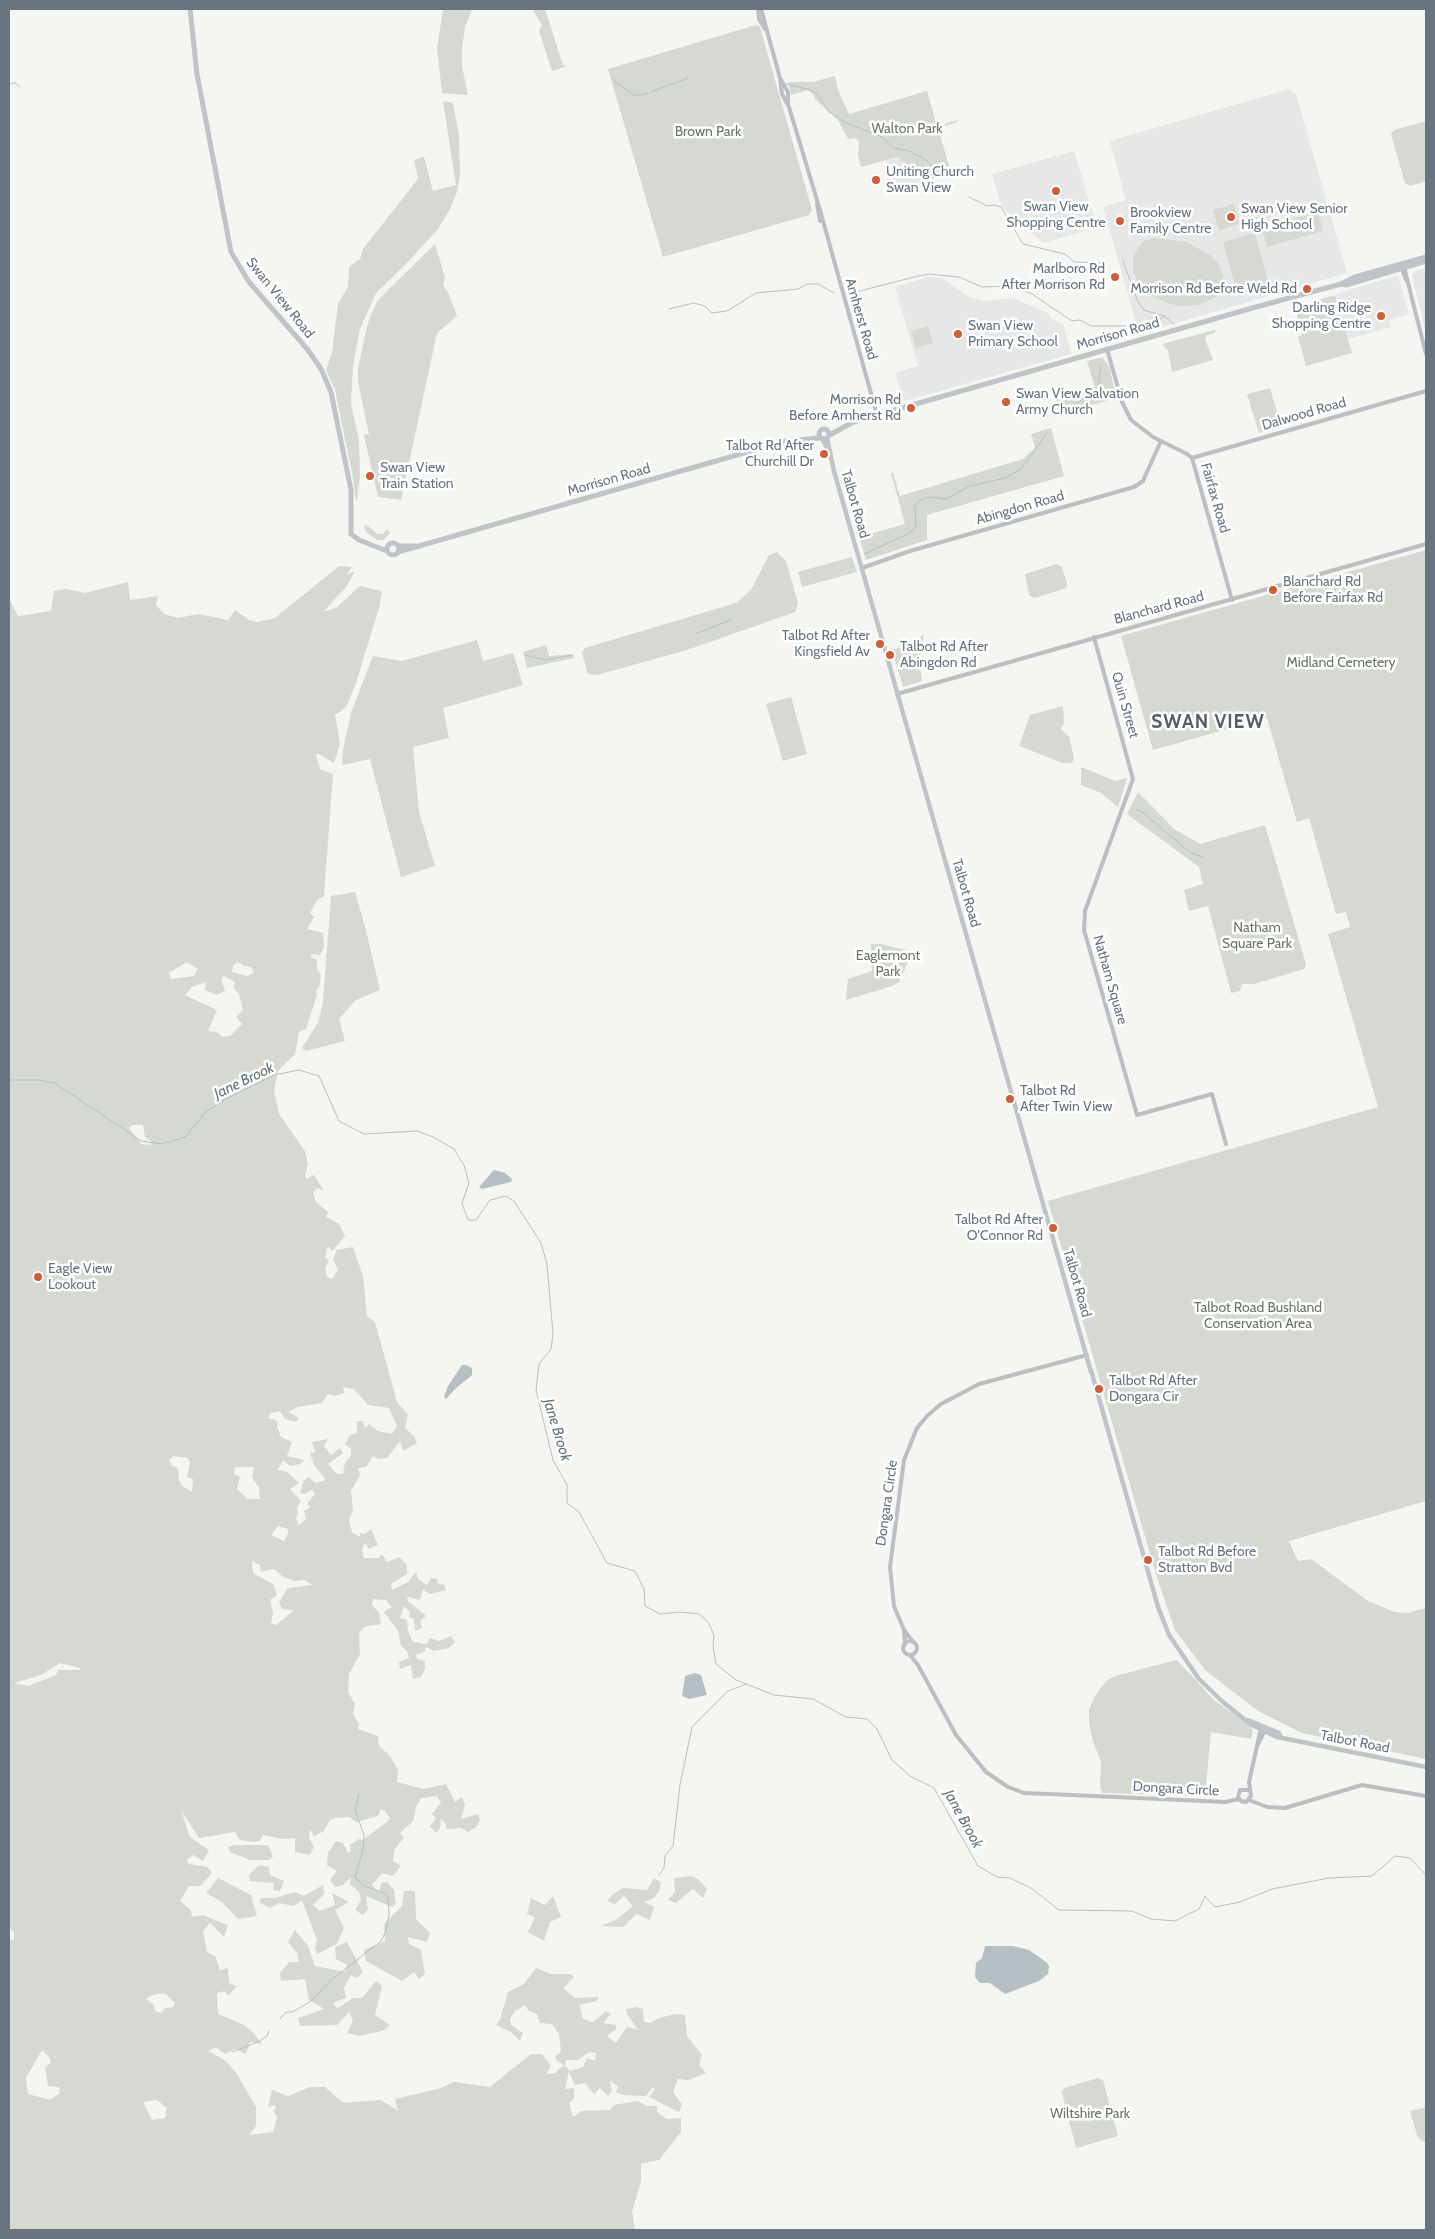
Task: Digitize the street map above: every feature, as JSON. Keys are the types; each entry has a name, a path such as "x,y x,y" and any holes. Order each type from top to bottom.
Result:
{"main road":[{"name":"Swan View Road","path":"190,9 197,74 231,252 249,282 308,350 327,381 351,490 351,531 353,536"},
{"name":"Morrison Road","path":"1402,266 1426,257"},
{"name":"Morrison Road","path":"388,548 392,555 398,549 416,546 786,441 823,436 876,415 1341,284 1345,281 1426,261"},
{"name":"Morrison Road","path":"823,436 825,429 845,426"},
{"name":"Talbot Road","path":"823,436 1158,1607 1169,1635 1187,1663 1206,1687 1227,1706 1263,1729 1279,1733 1281,1737 1307,1744 1426,1768"},
{"name":"Morrison Road","path":"353,536 388,548 394,544 398,549"}],"street":[{"name":"Amherst Road","path":"760,9 759,20 766,29 780,78 782,94 788,107 817,204 876,415"},
{"path":"1402,266 1426,352"},
{"name":"Fairfax Road","path":"1107,349 1128,414 1142,430 1161,442 1188,454 1192,458 1232,600"},
{"name":"Dalwood Road","path":"1192,458 1425,393"},
{"name":"Abingdon Road","path":"862,568 910,551 1134,487 1143,480 1161,442"},
{"name":"Blanchard Road","path":"898,694 1426,544"},
{"name":"Quin Street","path":"1094,637 1133,779"},
{"name":"Natham Square","path":"1133,779 1085,911 1084,930 1137,1115 1212,1094 1226,1144"},
{"name":"Dongara Circle","path":"912,1642 904,1630 892,1597 890,1567 904,1460 917,1428 941,1404 979,1384 1087,1357"},
{"name":"Dongara Circle","path":"904,1630 904,1645"},
{"path":"912,1642 916,1646 916,1652 910,1655 904,1652 904,1645 912,1642"},
{"name":"Dongara Circle","path":"916,1652 918,1665"},
{"name":"Dongara Circle","path":"910,1655 918,1665 956,1735 986,1772 1008,1787 1024,1793 1228,1802 1238,1797"},
{"path":"1263,1729 1257,1745 1247,1789 1250,1798 1256,1804 1285,1808 1362,1785 1426,1796"},
{"path":"1247,1789 1240,1790 1238,1797 1243,1802 1250,1798"}],"shaded area":[{"name":"Swan View Senior High School","path":"1289,89 1296,94 1347,273 1148,331 1137,326 1103,207 1126,200 1110,141"},
{"path":"1074,151 1097,227 1043,243 1002,207 992,174"},
{"path":"897,157 928,180 888,192 886,160"},
{"path":"1426,268 1425,329 1412,276 1415,271"},
{"path":"1396,276 1399,279 1409,314 1389,320 1391,327 1348,339 1336,294"},
{"name":"Swan View Primary School","path":"928,277 942,278 969,297 983,301 1012,298 1048,313 1052,319 1063,324 1071,354 904,401 895,373 918,366 895,287"},
{"path":"494,1170 505,1173 512,1179 511,1182 482,1189 479,1187"},
{"path":"462,1365 472,1368 472,1375 446,1399 444,1397 448,1386"},
{"path":"695,1673 701,1675 707,1695 689,1699 682,1696 685,1676"},
{"path":"985,1946 1013,1946 1029,1950 1046,1962 1049,1966 1048,1974 1039,1981 1005,1994 990,1983 980,1983 975,1977 976,1963 982,1958"}],"green space":[{"path":"443,9 472,9 465,27 462,49 462,66 468,95 442,93 437,48"},
{"path":"532,9 545,9 563,65 567,66 552,71 539,31 542,25"},
{"name":"Brown Park","path":"756,25 760,27 812,210 809,215 663,257 608,69"},
{"name":"Walton Park","path":"835,76 838,90 849,114 927,91 937,126 957,120 958,122 938,128 951,173 928,180 897,157 861,167 858,155 859,142 855,138 848,139 838,120 815,99 814,95 808,90 791,95 788,82 813,82"},
{"path":"443,101 453,103 459,135 460,175 457,192 450,209 438,229 376,293 360,329 353,366 351,404 359,440 360,476 356,501 335,389 326,371 332,352 338,304 348,287 349,267 360,259 363,249 418,179 414,160 424,157 433,191 456,185"},
{"path":"1426,121 1426,181 1410,186 1405,183 1391,134 1394,130"},
{"path":"1234,204 1239,224 1219,230 1213,210"},
{"path":"1318,212 1323,231 1267,247 1262,228"},
{"path":"1255,233 1269,285 1237,293 1223,242"},
{"path":"1154,238 1186,242 1210,255 1218,263 1224,277 1222,290 1217,297 1198,305 1179,306 1164,302 1143,291 1133,273 1133,256 1143,241"},
{"path":"435,244 445,277 443,286 448,292 457,316 437,333 401,500 378,497 364,435 369,434 358,382 358,368 367,327 378,300"},
{"path":"1335,295 1352,353 1306,366 1298,337 1302,335 1295,307"},
{"path":"928,326 933,343 916,348 911,331"},
{"path":"1215,330 1215,333 1207,335 1205,339 1213,360 1172,372 1168,350 1162,344"},
{"path":"1103,358 1109,366 1116,396 1113,399 1059,414 1055,399 1095,387 1087,361"},
{"path":"1270,388 1281,426 1259,433 1247,394"},
{"path":"1051,428 1064,476 927,515 927,540 866,560 859,537 905,524 891,473 893,473 900,496 1023,459 1035,448 1031,434"},
{"path":"364,525 377,534 383,534 387,529 390,533 384,540 377,540 366,532"},
{"name":"Talbot Road Bushland Conservation Area","path":"1426,550 1426,1501 1289,1541 1298,1561 1311,1559 1368,1601 1394,1612 1407,1613 1426,1608 1426,1759 1302,1733 1258,1711 1205,1670 1175,1630 1157,1578 1048,1201 1378,1107 1328,934 1350,927 1346,912 1336,914 1309,818 1297,822 1267,718 1153,750 1121,636"},
{"path":"777,552 786,561 798,603 795,612 687,650 597,675 588,674 582,653 585,648 736,603 751,590 769,555"},
{"path":"852,557 857,572 802,587 798,572"},
{"path":"1057,564 1062,567 1067,584 1066,588 1035,598 1029,595 1025,574"},
{"path":"339,566 352,567 347,574 355,571 347,586 323,612 336,608 360,586 382,591 379,608 355,686 346,707 335,715 340,744 334,763 317,753 316,755 320,769 333,774 324,896 317,900 310,913 314,917 307,929 323,933 324,947 320,955 312,954 310,957 317,960 317,969 321,975 306,1029 299,1032 295,1054 278,1071 274,1091 279,1114 305,1151 308,1164 305,1175 306,1179 314,1175 324,1191 317,1188 313,1193 316,1202 328,1212 326,1217 339,1224 345,1236 332,1251 328,1246 325,1257 329,1261 325,1268 327,1277 332,1279 338,1270 333,1259 337,1250 353,1247 363,1276 367,1316 375,1322 397,1402 408,1415 405,1428 414,1436 417,1443 403,1451 400,1441 387,1458 379,1459 373,1456 366,1467 358,1468 360,1475 351,1491 353,1511 349,1520 352,1532 360,1537 360,1533 365,1534 371,1529 378,1545 369,1549 365,1543 362,1549 364,1558 378,1558 382,1554 387,1562 399,1557 407,1565 407,1574 391,1584 392,1590 408,1582 416,1572 418,1579 427,1585 431,1578 437,1579 438,1584 444,1584 446,1590 430,1594 423,1589 420,1600 407,1597 408,1601 426,1616 420,1621 422,1628 415,1631 414,1619 409,1617 410,1612 404,1606 400,1618 407,1620 408,1631 413,1642 427,1644 430,1638 439,1641 451,1636 455,1642 449,1648 434,1651 426,1647 424,1652 416,1655 417,1659 425,1661 425,1669 421,1677 413,1679 411,1665 400,1669 399,1662 409,1658 407,1651 401,1646 398,1631 384,1612 392,1607 386,1600 373,1599 372,1605 379,1613 381,1624 364,1627 359,1633 360,1654 349,1674 348,1692 355,1704 353,1714 359,1724 358,1729 378,1736 379,1746 389,1755 398,1769 397,1782 424,1789 446,1784 455,1802 462,1797 465,1805 461,1819 478,1814 480,1820 476,1827 468,1832 461,1828 446,1829 446,1824 441,1818 440,1828 436,1833 430,1826 436,1819 432,1814 441,1802 437,1796 421,1798 416,1807 413,1821 400,1833 404,1838 394,1850 393,1861 401,1866 393,1876 382,1873 372,1885 377,1891 380,1891 381,1883 387,1882 394,1890 396,1904 392,1907 366,1896 368,1910 363,1915 355,1910 361,1900 359,1892 350,1884 351,1877 343,1885 335,1887 330,1880 337,1871 327,1865 328,1853 336,1841 343,1843 348,1853 351,1851 350,1845 359,1839 363,1840 388,1821 390,1818 385,1811 381,1809 378,1816 356,1822 349,1817 335,1818 330,1820 324,1831 314,1836 310,1829 309,1838 314,1847 310,1855 295,1852 295,1838 283,1839 263,1835 259,1841 254,1842 240,1840 235,1832 199,1838 181,1810 190,1837 209,1850 203,1861 193,1855 187,1860 188,1864 208,1867 212,1873 200,1886 189,1886 180,1901 191,1910 192,1917 203,1915 228,1925 224,1937 210,1923 203,1931 207,1952 215,1956 220,1970 228,1968 229,1983 237,1986 228,1996 225,1991 217,1993 218,2014 242,2024 253,2032 262,2044 250,2042 246,2054 235,2049 225,2054 216,2047 208,2051 226,2061 237,2074 256,2107 256,2126 249,2135 273,2132 277,2117 274,2112 276,2105 268,2107 272,2090 288,2096 310,2087 325,2087 343,2103 381,2100 398,2111 395,2099 438,2089 454,2082 490,2087 531,2054 542,2054 551,2066 546,2074 556,2073 558,2069 565,2066 556,2060 555,2056 561,2052 559,2034 552,2024 540,2023 537,2014 528,2010 525,2005 515,2011 510,2019 511,2025 523,2033 520,2041 511,2032 496,2025 500,2019 508,1992 524,1984 536,1968 551,1974 570,1974 574,1977 563,1988 575,1998 599,1997 597,2001 579,2005 583,2019 593,2022 606,2011 611,2014 603,2023 616,2025 616,2029 607,2036 616,2043 627,2027 638,2030 627,2014 626,2009 637,2007 643,2009 644,2022 651,2023 659,2018 676,2014 685,2015 687,2036 702,2055 699,2065 706,2073 688,2080 678,2079 673,2092 682,2104 679,2112 649,2097 655,2090 653,2087 646,2096 624,2095 616,2093 618,2086 610,2081 612,2091 608,2096 600,2088 594,2094 585,2083 575,2085 569,2072 565,2089 574,2088 574,2099 569,2103 573,2117 581,2111 610,2110 614,2105 637,2101 647,2106 657,2106 657,2112 667,2119 681,2118 681,2132 659,2160 641,2164 641,2181 632,2212 635,2230 9,2230 9,1941 14,1939 14,1932 9,1927 9,599 18,616 51,611 54,591 67,589 85,593 128,582 130,600 158,596 156,605 164,614 178,618 198,614 228,620 235,610 249,620 258,622 275,618","holes":["187,962 198,969 194,976 171,979 169,973","238,962 244,966 251,967 254,973 247,976 232,972 233,965","224,976 235,982 233,987 239,994 243,1010 236,1017 242,1024 230,1036 223,1037 217,1032 208,1031 217,1010 185,995 192,987 206,982 205,990 217,995 225,991 221,979","132,1125 143,1125 145,1137 151,1141 151,1145 141,1144 129,1128","343,1387 354,1389 368,1405 389,1408 397,1426 392,1434 378,1431 369,1424 365,1429 363,1421 357,1421 357,1433 350,1435 345,1444 351,1449 351,1456 345,1462 343,1474 337,1474 328,1464 343,1453 340,1448 331,1455 324,1446 328,1439 312,1442 315,1452 310,1453 314,1465 326,1480 315,1483 309,1477 304,1480 300,1493 305,1494 312,1490 315,1494 307,1504 311,1507 304,1511 306,1519 299,1525 296,1518 297,1508 301,1501 290,1489 299,1483 287,1472 278,1470 283,1460 290,1466 300,1464 304,1460 287,1456 292,1442 281,1437 277,1427 278,1421 268,1418 271,1413 280,1411 285,1419 296,1422 299,1418 288,1412 298,1407 322,1403 328,1394 335,1396 344,1393","174,1456 188,1458 190,1463 187,1477 193,1479 192,1492 182,1486 179,1480 178,1468 172,1466 169,1460","235,1467 254,1467 252,1478 259,1487 260,1499 248,1499 237,1489 240,1477 234,1474","278,1526 288,1529 288,1534 284,1541 271,1535","252,1561 260,1565 261,1572 274,1569 283,1577 294,1581 304,1580 313,1585 288,1588 279,1602 282,1609 294,1610 276,1625 271,1623 273,1613 270,1600 277,1595 273,1584 253,1573","60,1663 80,1668 80,1670 58,1670 56,1675 28,1686 14,1683 41,1675","165,1993 175,2003 173,2007 165,2008 161,2013 155,2011 154,2005 146,1999 152,1995","42,2050 49,2057 51,2063 45,2067 48,2086 59,2087 60,2093 50,2100 28,2094 26,2078","589,2052 596,2053 595,2061 587,2058 583,2067 570,2071 565,2066 566,2060 578,2060","157,2100 167,2108 165,2118 152,2120 143,2102"]},
{"path":"924,634 919,660 922,681 903,687 892,650 908,645"},
{"path":"477,640 483,661 513,653 523,685 443,708 449,738 413,747 419,812 435,866 401,877 370,759 342,765 343,749 351,713 373,656 402,661"},
{"path":"546,645 549,656 573,654 574,658 527,668 523,652"},
{"path":"791,697 807,754 783,761 766,704"},
{"path":"1063,706 1064,723 1061,729 1069,737 1074,758 1072,763 1063,763 1019,746 1030,715"},
{"path":"1081,767 1116,781 1127,778 1118,807 1101,793 1081,785"},
{"name":"Natham Square Park","path":"1138,792 1174,829 1200,844 1265,825 1306,964 1304,969 1254,984 1242,984 1240,991 1231,993 1208,906 1189,911 1184,890 1203,884 1199,867 1127,814"},
{"path":"355,892 380,990 356,1000 339,1019 345,1041 306,1051 302,1048 318,1023 323,1002 331,896"},
{"name":"Eaglemont Park","path":"871,944 881,944 909,951 911,956 899,982 892,986 846,1000 848,979 872,971"},
{"path":"1177,1660 1214,1700 1251,1727 1253,1731 1251,1739 1211,1732 1205,1796 1103,1793 1100,1788 1101,1762 1089,1723 1089,1709 1095,1696 1106,1681 1115,1676"},
{"path":"234,1845 268,1845 273,1857 269,1860 250,1860 230,1852 228,1847"},
{"path":"259,1865 269,1867 270,1875 284,1881 280,1891 273,1890 274,1883 250,1881 249,1875"},
{"path":"691,1876 698,1879 707,1889 703,1898 693,1889 676,1903 668,1900 675,1892 674,1878"},
{"path":"218,1878 251,1895 257,1916 238,1919 222,1902 206,1893"},
{"path":"654,1878 661,1883 659,1891 654,1898 644,1902 654,1907 650,1920 636,1914 623,1927 600,1926 616,1920 633,1906 624,1896 615,1904 607,1901 613,1894 623,1888 647,1890"},
{"path":"323,1885 324,1894 313,1905 320,1911 335,1905 332,1893 349,1902 335,1910 344,1928 337,1944 317,1954 315,1949 317,1940 302,1900 294,1906 279,1903 270,1908 260,1903 261,1898 275,1898 295,1892 304,1896"},
{"path":"404,1891 415,1891 416,1919 430,1933 427,1942 408,1937 409,1944 421,1950 425,1974 419,1979 414,1972 402,1981 366,1961 364,1950 385,1941 384,1924 402,1906"},
{"path":"553,1896 561,1917 550,1922 544,1941 528,1932 535,1917 527,1914 531,1898 545,1905"},
{"path":"295,1930 308,1946 315,1966 345,1972 347,1965 336,1959 335,1947 347,1942 363,1972 357,1978 351,1975 344,1988 346,1998 333,2003 337,2009 353,1998 362,1998 376,1981 382,1986 375,2015 390,2025 385,2030 360,2036 347,2033 353,2021 349,2012 337,2025 300,2026 298,2018 324,2009 309,2000 305,1979 281,1981 280,1973 289,1962 299,1962 297,1953 288,1942"},
{"name":"Wiltshire Park","path":"1098,2078 1103,2080 1118,2136 1076,2148 1062,2093 1064,2088"},
{"path":"1426,2107 1426,2143 1418,2138 1410,2111"}],"waterway":[{"path":"651,92 688,78"},
{"path":"612,79 635,96 648,93"},
{"path":"9,84 15,83 20,87"},
{"path":"786,84 811,90 817,94 829,112 846,123 880,136 894,148 909,151 926,160 940,176"},
{"path":"969,197 987,206 995,205 1001,207 1023,244 1065,254 1074,262 1106,263"},
{"path":"1123,261 1138,302 1144,310 1164,316"},
{"path":"848,294 929,274 959,277 982,287 1009,286 1032,294 1072,321 1080,320 1091,326 1126,326"},
{"path":"669,309 694,303 705,306 712,313 727,311 756,293 798,289 807,284 818,284 834,293"},
{"path":"1136,325 1151,326 1164,316 1174,324"},
{"path":"1064,412 1098,389 1101,366"},
{"path":"864,554 910,533 916,526 915,506 920,500 931,497 946,499 970,486 1005,478 1021,469 1047,433"},
{"path":"697,633 731,620"},
{"path":"525,655 546,660 572,655"},
{"path":"1136,810 1141,811 1191,853 1205,858"},
{"name":"Jane Brook","path":"9,1080 38,1080 55,1083 141,1141 162,1144 185,1137 206,1112 226,1099 274,1075 299,1070 319,1076 339,1121 364,1134 417,1131 433,1137 454,1149 464,1165 469,1183 462,1203 468,1220 476,1220 490,1200 506,1196 514,1201 541,1243 547,1264 553,1334 551,1349 539,1364 536,1390 553,1460 567,1485 567,1503 579,1512 607,1563 635,1571 644,1589 645,1606 660,1614 680,1612 699,1614 708,1622 714,1635 713,1646 716,1664 736,1680 774,1695 813,1699 846,1717 867,1719 877,1729 892,1760 910,1776 934,1788 978,1866 997,1877 1010,1878 1031,1888 1059,1910 1132,1911 1151,1919 1175,1921 1199,1909 1205,1896 1215,1907 1240,1902 1272,1889 1329,1878 1372,1876 1395,1856 1410,1858 1426,1875"},
{"path":"659,1875 664,1868 665,1856 673,1846 680,1785 692,1727 728,1691 746,1684"},
{"path":"280,2019 286,2012 292,2012 310,2002 330,1981 381,1941 386,1931 389,1914 388,1898 385,1893 364,1886 355,1877 363,1850 364,1835 355,1810 359,1794"},
{"path":"232,2052 258,2042 267,2036 269,2031"}],"place":[{"name":"Uniting Church Swan View","path":"876,180"},
{"name":"Swan View Shopping Centre","path":"1056,191"},
{"name":"Swan View Senior High School","path":"1231,217"},
{"name":"Brookview Family Centre","path":"1120,221"},
{"name":"Marlboro Rd After Morrison Rd","path":"1115,277"},
{"name":"Morrison Rd Before Weld Rd","path":"1307,289"},
{"name":"Darling Ridge Shopping Centre","path":"1381,316"},
{"name":"Swan View Primary School","path":"958,334"},
{"name":"Swan View Salvation Army Church","path":"1006,402"},
{"name":"Morrison Rd Before Amherst Rd","path":"911,408"},
{"name":"Talbot Rd After Churchill Dr","path":"824,454"},
{"name":"Swan View Train Station","path":"370,476"},
{"name":"Blanchard Rd Before Fairfax Rd","path":"1273,590"},
{"name":"Talbot Rd After Kingsfield Av","path":"880,644"},
{"name":"Talbot Rd After Abingdon Rd","path":"890,655"},
{"name":"Talbot Rd After Twin View","path":"1010,1099"},
{"name":"Talbot Rd After O'Connor Rd","path":"1053,1228"},
{"name":"Eagle View Lookout","path":"38,1277"},
{"name":"Talbot Rd After Dongara Cir","path":"1099,1389"},
{"name":"Talbot Rd Before Stratton Bvd","path":"1148,1560"}],"district":[{"name":"SWAN VIEW","path":"1208,722"}],"park label":[{"name":"Midland Cemetery","path":"1341,663"}]}
